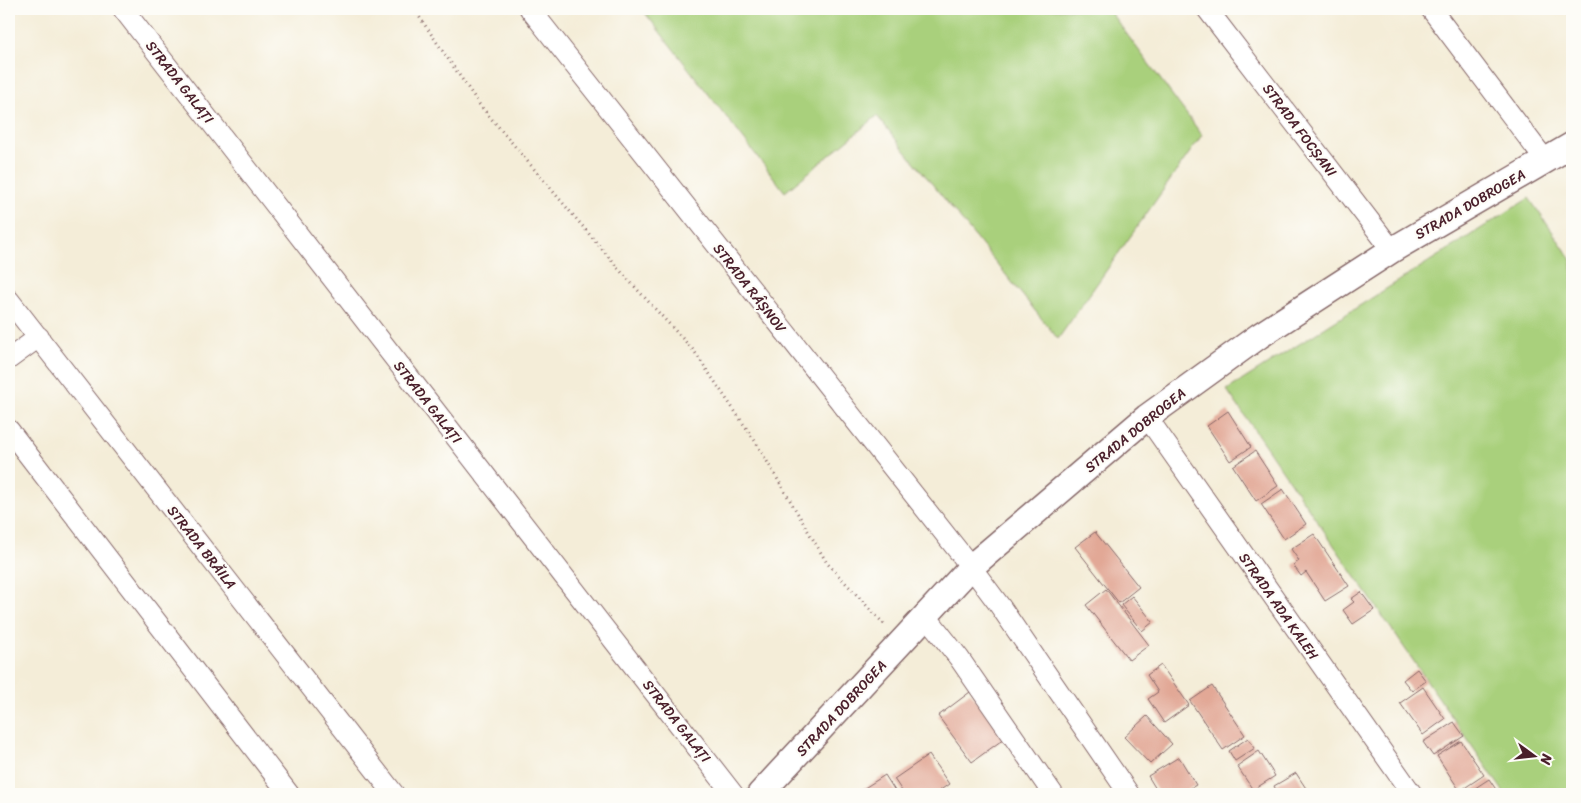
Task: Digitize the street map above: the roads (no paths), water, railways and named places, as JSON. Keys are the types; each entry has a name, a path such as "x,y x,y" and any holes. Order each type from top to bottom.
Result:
{"street":[{"name":"STRADA GALAȚI","path":"123,9 733,794"},
{"name":"STRADA RÂȘNOV","path":"530,9 971,567 1000,606 1129,794"},
{"name":"STRADA FOCȘANI","path":"1207,9 1392,250"},
{"path":"1431,9 1546,160"},
{"name":"STRADA DOBROGEA","path":"760,794 971,567 1146,417 1259,336 1392,250 1572,144"},
{"name":"STRADA BRĂILA","path":"9,300 394,794"},
{"path":"9,360 39,337"},
{"name":"STRADA ADA KALEH","path":"1146,417 1412,794"},
{"path":"9,430 290,794"},
{"path":"926,616 959,658 1053,794"}]}
